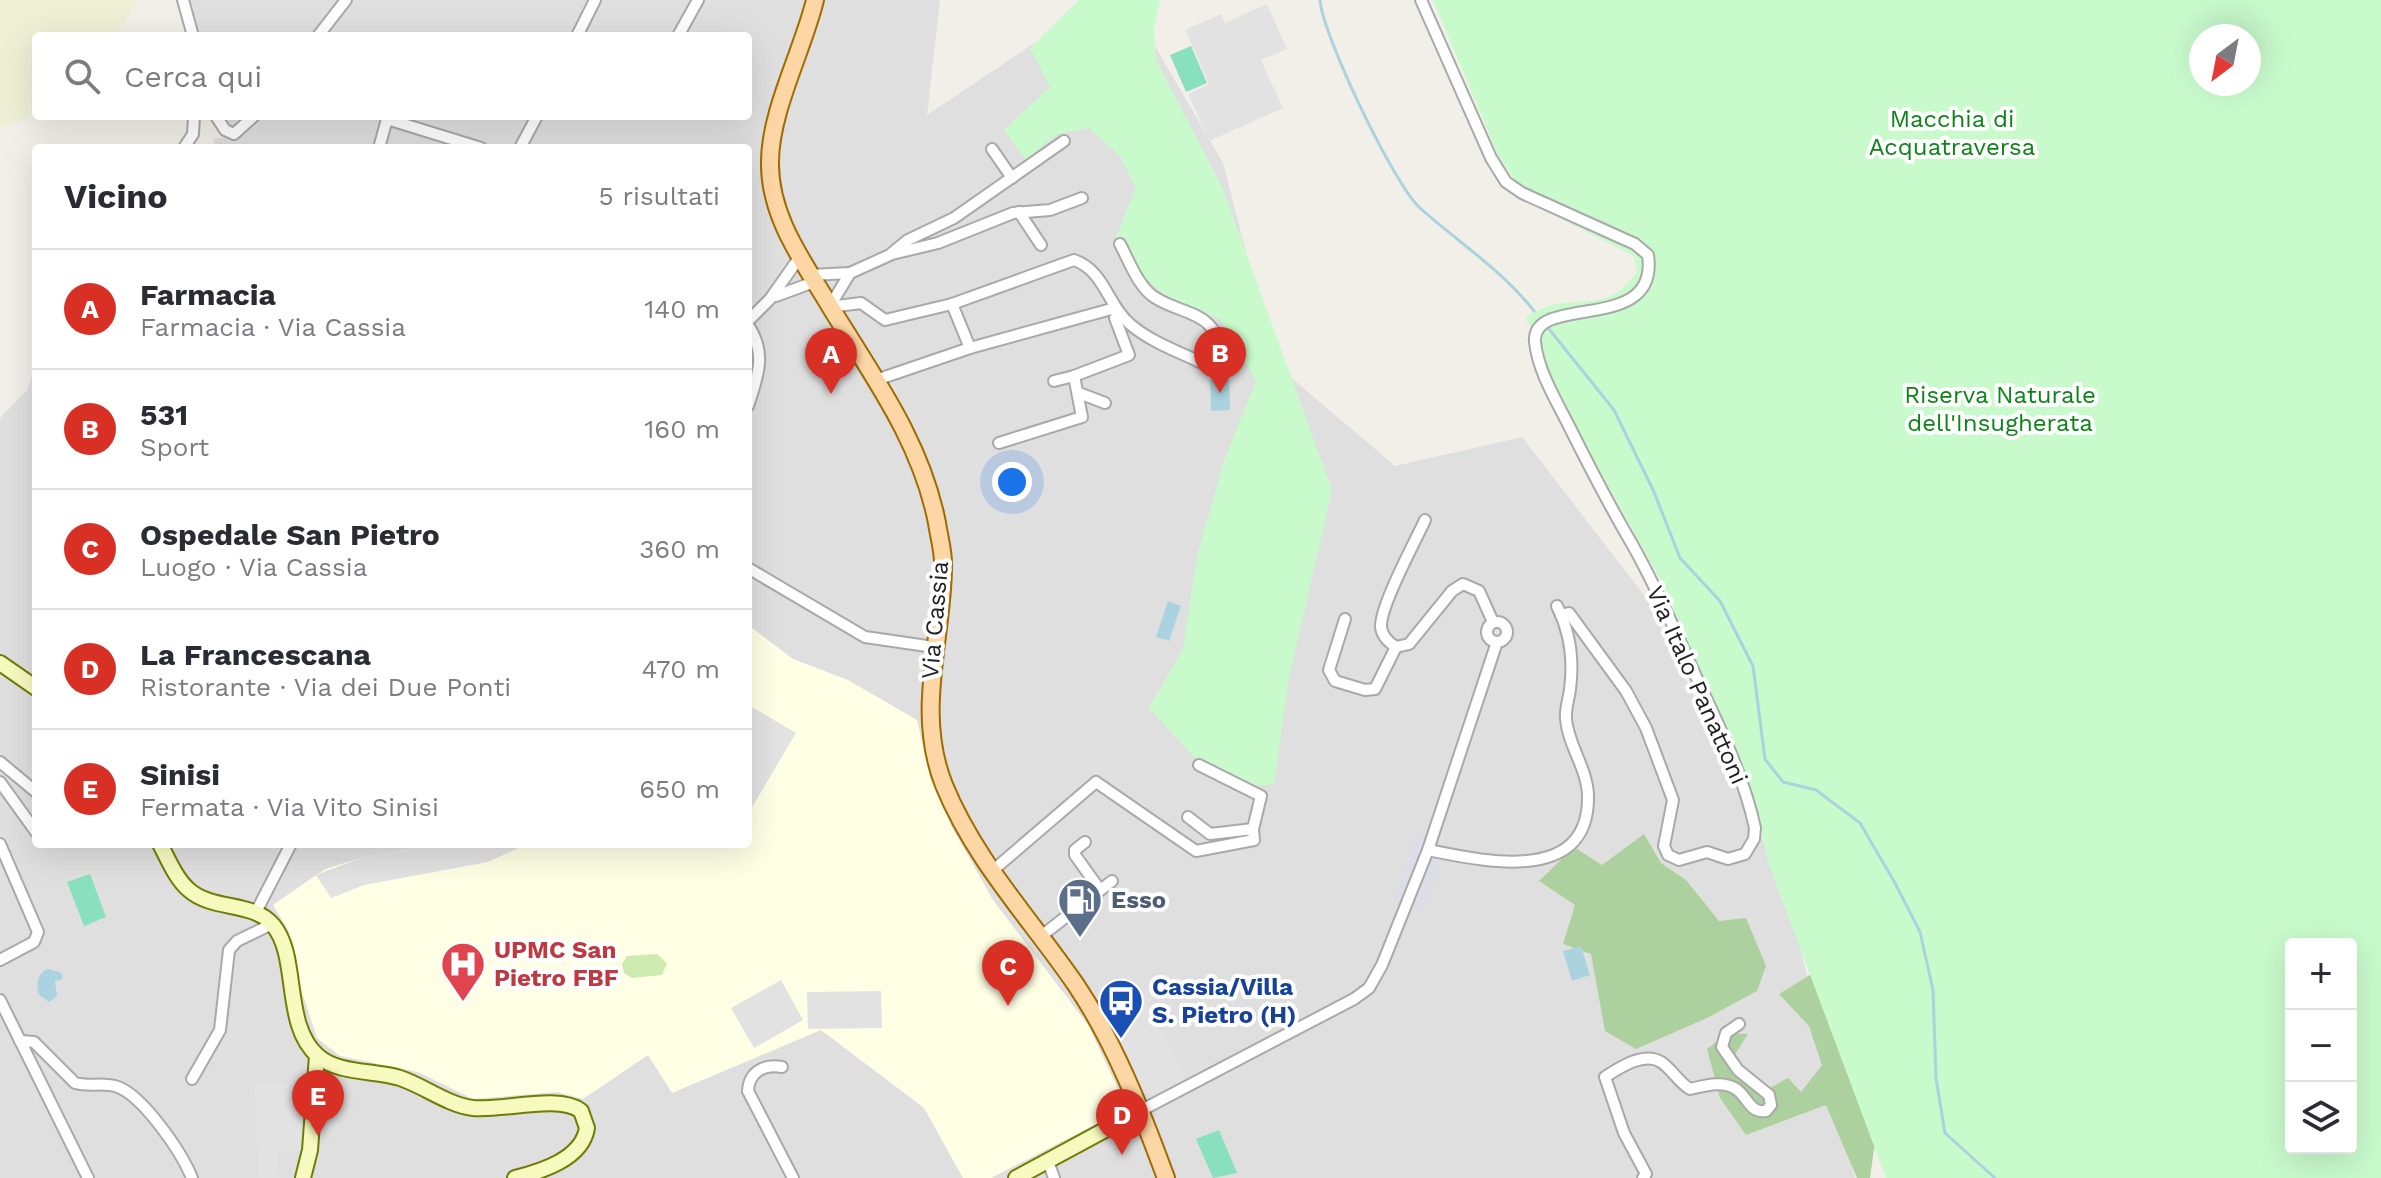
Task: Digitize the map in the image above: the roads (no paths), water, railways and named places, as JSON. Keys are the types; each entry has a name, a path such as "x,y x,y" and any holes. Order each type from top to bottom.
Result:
{"main road":[{"name":"Via Cassia","path":"815,0 770,153 774,197 799,258 876,380 916,451 936,519 944,566 928,713 934,755 958,815 991,872 1093,1013 1140,1111 1166,1178"}],"street":[{"path":"183,0 192,32"},
{"path":"321,32 346,0"},
{"path":"579,32 595,0"},
{"path":"680,32 698,0"},
{"name":"Via Italo Panattoni","path":"1423,1 1491,158 1506,182 1522,193 1635,244 1646,252 1649,262 1645,279 1627,300 1600,311 1551,317 1536,330 1537,349 1555,400 1643,564 1730,753 1755,828 1754,839 1745,854 1728,859 1707,852 1679,860 1668,855 1664,846 1673,800 1646,728 1626,691 1587,642 1575,616 1559,610 1567,629 1572,671 1567,724 1588,795 1579,830 1560,851 1536,862 1486,860 1428,850"},
{"path":"187,144 193,134 194,120"},
{"path":"219,120 225,130 240,132 250,120"},
{"path":"379,144 382,120"},
{"path":"389,120 468,144"},
{"path":"522,144 535,120"},
{"path":"892,254 906,241 949,221 1064,141"},
{"path":"992,149 1012,178"},
{"path":"1050,152 1058,163"},
{"path":"770,299 811,278 850,273 892,254 938,243 1019,212 1046,211 1082,198"},
{"path":"1019,212 1041,245"},
{"path":"830,306 861,303 885,320 952,304 1074,260 1096,272 1117,311 1133,327 1210,367 1222,364 1222,351 1208,324 1196,314 1148,292 1120,244"},
{"path":"752,319 799,258"},
{"path":"830,306 850,273"},
{"path":"952,304 970,348"},
{"path":"876,380 970,348 1117,311"},
{"path":"1054,381 1127,359 1128,349 1115,318 1117,311"},
{"path":"752,331 761,364 752,393"},
{"path":"999,443 1082,417 1074,376"},
{"path":"1079,393 1105,403"},
{"path":"1396,647 1384,636 1381,621 1425,520"},
{"path":"752,570 865,637 934,647"},
{"path":"1016,1178 1362,995 1379,971 1428,850 1497,642 1487,635 1487,629 1493,622 1479,591 1460,585 1412,641 1396,647 1375,689 1365,690 1335,681 1329,670 1345,619"},
{"path":"0,663 32,685"},
{"path":"0,762 32,789"},
{"path":"991,872 1096,782 1196,851 1251,843 1261,796 1199,765"},
{"path":"0,782 32,826"},
{"path":"1188,817 1210,834 1253,829"},
{"path":"1085,842 1075,850 1075,855 1100,890"},
{"path":"0,844 38,932 34,942 0,960"},
{"path":"162,848 181,880 193,893 211,902 256,912 272,924 282,947 300,1024 317,1056 310,1150 303,1178"},
{"path":"256,912 289,848"},
{"path":"1040,937 1112,881"},
{"path":"192,1079 220,1030 229,950 237,941 272,924"},
{"path":"0,1000 88,1178"},
{"path":"1643,1178 1646,1174 1624,1133 1605,1077 1628,1063 1651,1059 1660,1061 1690,1089 1726,1085 1735,1089 1753,1109 1766,1111 1771,1105 1769,1095 1738,1070 1722,1047 1726,1033 1739,1024"},
{"path":"20,1041 34,1042 75,1083 114,1086 134,1097 180,1155 192,1178"},
{"path":"317,1056 345,1068 397,1077 470,1108 563,1104 581,1111 587,1128 578,1149 549,1166 515,1178"},
{"path":"782,1067 772,1065 758,1071 749,1082 748,1091 793,1178"},
{"path":"1048,1161 1054,1178"}],"water":[{"path":"1229,374 1230,410 1211,411 1210,375"},
{"path":"1168,601 1181,606 1169,641 1156,637"},
{"path":"1581,946 1590,975 1572,981 1563,951"},
{"path":"48,969 63,976 55,981 57,996 49,1002 39,995 38,987 40,976"}],"waterway":[{"path":"1320,0 1346,75 1377,141 1408,194 1420,208 1480,257 1534,311"},
{"path":"1549,329 1614,410 1654,492 1680,558 1720,601 1753,666 1765,759 1783,782 1816,790 1860,823 1895,883 1920,932 1933,990 1936,1078 1945,1133 1995,1178"}],"place":[{"name":"531","path":"1220,393"},
{"name":"Farmacia","path":"831,394"},
{"name":"Esso","path":"1080,939"},
{"name":"UPMC San Pietro FBF","path":"463,1003"},
{"name":"Ospedale San Pietro","path":"1008,1006"},
{"name":"Cassia/Villa S. Pietro (H)","path":"1121,1040"},
{"name":"Sinisi","path":"318,1136"},
{"name":"La Francescana","path":"1122,1155"}],"park label":[{"name":"Macchia di Acquatraversa","path":"1952,133"},
{"name":"Riserva Naturale dell'Insugherata","path":"2000,409"}]}
